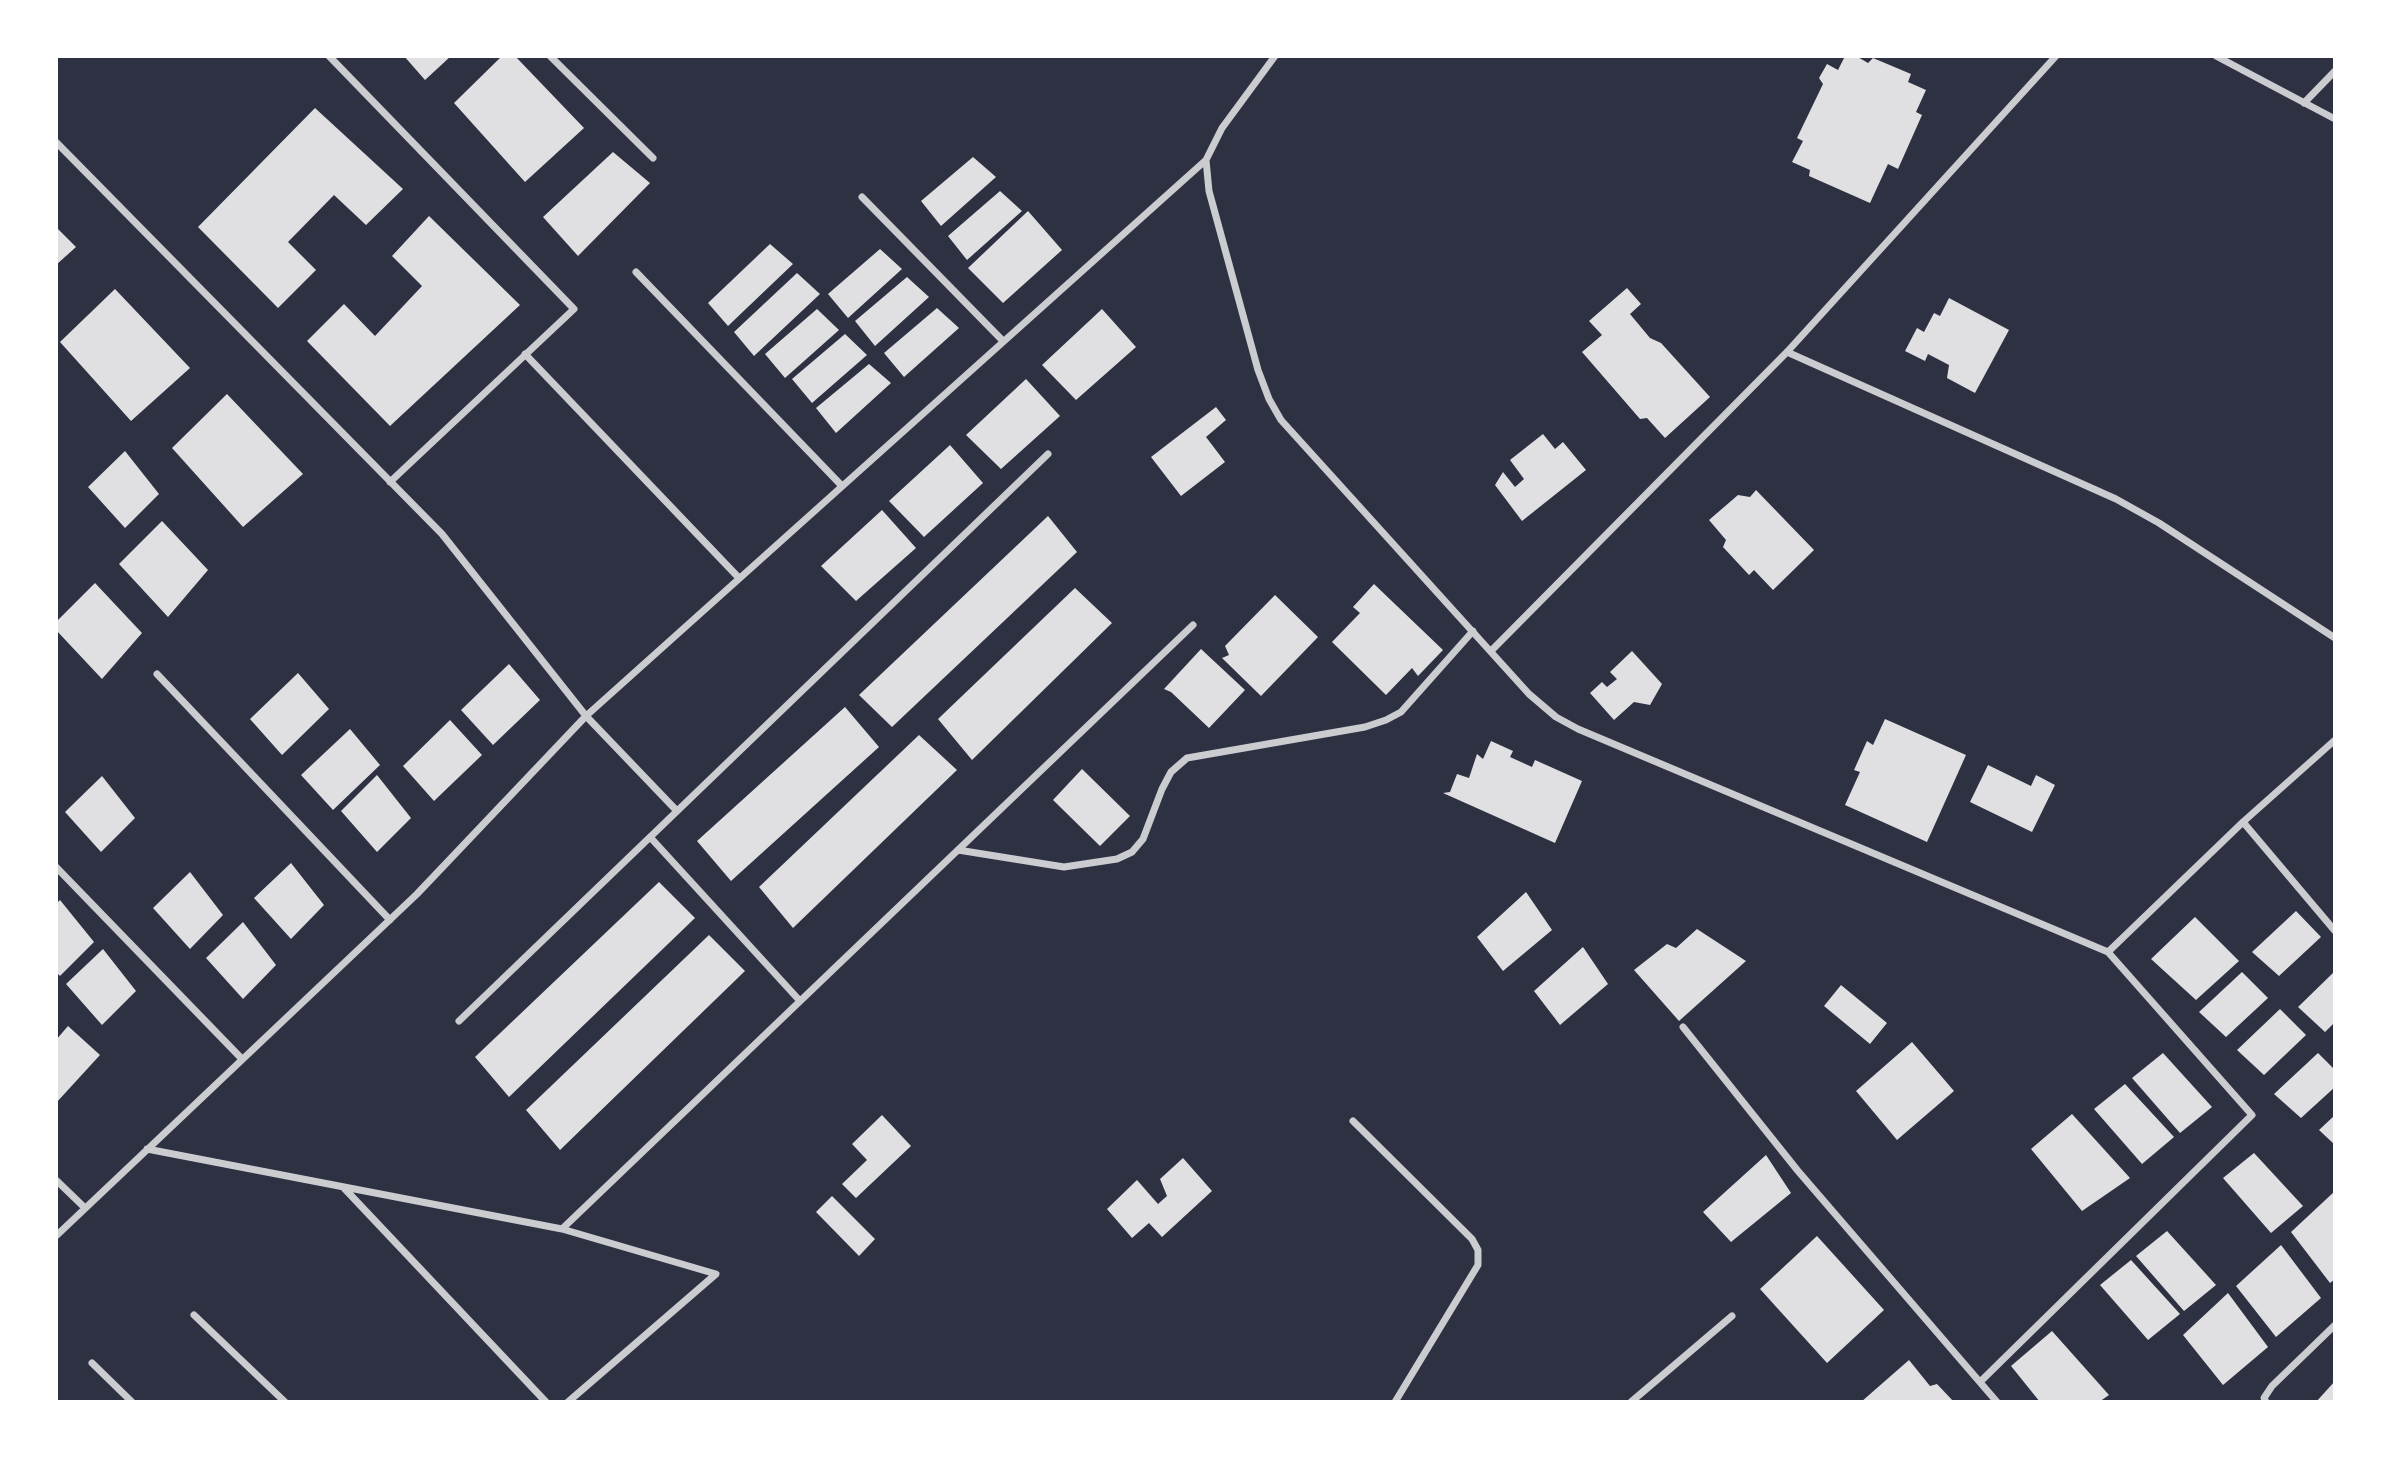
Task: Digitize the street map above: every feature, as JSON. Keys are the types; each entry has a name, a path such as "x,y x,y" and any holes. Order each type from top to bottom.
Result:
{"street":[{"path":"329,56 574,309 390,482"},
{"path":"550,56 653,158"},
{"path":"56,1236 417,894 586,716 1206,160 1222,128 1275,56"},
{"path":"1491,651 1787,352 2056,56"},
{"path":"2216,56 2335,120"},
{"path":"2304,103 2335,71"},
{"path":"56,142 442,534 586,716 677,811"},
{"path":"1206,160 1209,191 1258,370 1269,399 1281,420 1529,694 1556,717 1578,729 2108,952 2252,1115 1980,1382"},
{"path":"862,197 1003,341"},
{"path":"636,272 842,486"},
{"path":"1787,352 2140,512 2335,638"},
{"path":"525,355 740,578"},
{"path":"459,1021 1048,454"},
{"path":"562,1228 1193,625"},
{"path":"958,850 1064,867 1117,859 1132,852 1143,839 1171,772 1187,758 1366,727 1387,720 1401,712 1473,631"},
{"path":"157,674 390,920"},
{"path":"2108,952 2243,822 2335,740"},
{"path":"2243,822 2335,931"},
{"path":"650,837 800,1001"},
{"path":"56,867 242,1059"},
{"path":"1683,1027 1798,1171 1997,1402"},
{"path":"1353,1121 1472,1239 1478,1250 1478,1265 1395,1402"},
{"path":"147,1149 562,1228 716,1274 568,1402"},
{"path":"56,1180 85,1208"},
{"path":"343,1187 546,1402"},
{"path":"194,1315 285,1402"},
{"path":"1631,1402 1732,1316"},
{"path":"2266,1402 2264,1398 2272,1386 2335,1325"},
{"path":"92,1363 132,1402"}],"building":[{"path":"404,56 451,56 425,80"},
{"path":"502,56 515,56 584,128 525,182 454,103"},
{"path":"1845,56 1856,56 1868,63 1873,58 1911,74 1908,82 1926,90 1916,112 1922,115 1898,169 1888,164 1870,203 1809,176 1810,170 1792,162 1803,141 1797,138 1823,84 1819,78 1827,64 1838,70"},
{"path":"315,108 403,189 366,225 334,195 288,242 316,270 278,308 198,227"},
{"path":"613,152 650,183 578,256 543,217"},
{"path":"973,157 996,177 941,226 921,201"},
{"path":"1000,191 1022,211 967,260 948,236"},
{"path":"1028,211 1062,250 1003,303 968,268"},
{"path":"429,216 520,305 390,426 307,341 344,304 375,336 422,286 392,256"},
{"path":"56,227 76,247 56,265"},
{"path":"770,244 793,264 728,326 708,303"},
{"path":"880,249 902,269 848,318 828,294"},
{"path":"797,273 820,294 754,356 734,332"},
{"path":"907,277 929,297 875,346 855,321"},
{"path":"1627,288 1641,304 1630,314 1650,338 1661,343 1710,397 1665,438 1647,418 1640,419 1582,352 1602,335 1589,321"},
{"path":"115,289 190,368 131,421 60,342"},
{"path":"1949,298 2009,330 1975,393 1947,378 1949,365 1928,354 1925,361 1905,351 1917,328 1924,332 1934,313 1940,316"},
{"path":"937,308 959,328 904,377 884,353"},
{"path":"817,309 839,330 785,378 765,354"},
{"path":"1102,309 1136,347 1076,400 1042,365"},
{"path":"845,334 867,355 812,403 792,379"},
{"path":"869,364 891,383 836,433 816,408"},
{"path":"1026,379 1060,416 1001,469 966,435"},
{"path":"227,394 303,474 243,527 172,448"},
{"path":"1216,407 1226,420 1206,437 1225,462 1181,496 1151,457"},
{"path":"1543,434 1555,449 1563,442 1586,470 1522,521 1495,485 1503,472 1515,487 1524,479 1510,460"},
{"path":"950,445 983,483 924,537 889,501"},
{"path":"125,451 159,494 125,528 88,487"},
{"path":"1756,490 1814,550 1773,590 1754,570 1749,575 1723,547 1726,540 1709,520 1738,495 1750,497"},
{"path":"882,510 916,548 856,601 821,566"},
{"path":"1048,516 1077,552 892,727 859,695"},
{"path":"162,521 208,570 168,617 119,564"},
{"path":"95,583 142,633 102,679 56,630 56,622"},
{"path":"1374,584 1443,650 1418,676 1412,668 1386,695 1332,642 1360,613 1353,607"},
{"path":"1075,588 1112,623 972,760 938,719"},
{"path":"1275,595 1318,637 1261,696 1222,658 1229,655 1225,646"},
{"path":"1201,649 1245,690 1209,728 1171,692 1164,689"},
{"path":"1632,651 1662,684 1650,705 1634,702 1614,720 1590,693 1602,682 1607,687 1617,679 1610,672"},
{"path":"509,664 540,700 493,745 461,710"},
{"path":"298,673 329,709 282,755 250,719"},
{"path":"845,707 879,747 731,881 697,841"},
{"path":"1885,719 1966,755 1927,842 1845,805 1860,772 1854,770 1867,741 1873,745"},
{"path":"450,720 482,755 434,801 403,766"},
{"path":"350,729 380,765 333,810 301,775"},
{"path":"919,735 957,770 793,928 759,887"},
{"path":"1491,741 1513,751 1510,757 1532,767 1535,760 1582,781 1555,843 1443,793 1450,792 1457,774 1469,778 1477,754 1483,759"},
{"path":"1988,765 2031,786 2036,775 2055,785 2032,832 1970,802"},
{"path":"1082,769 1130,816 1100,846 1053,800"},
{"path":"377,775 411,818 377,852 341,811"},
{"path":"102,776 135,818 101,852 65,812"},
{"path":"291,863 324,905 291,939 254,898"},
{"path":"190,872 223,915 190,949 153,908"},
{"path":"659,882 695,918 509,1097 475,1057"},
{"path":"1526,892 1552,930 1503,971 1477,937"},
{"path":"60,900 94,942 60,976 56,972 56,904"},
{"path":"2296,911 2321,937 2279,976 2252,952"},
{"path":"2195,917 2239,961 2196,1000 2151,959"},
{"path":"243,922 276,965 243,999 206,958"},
{"path":"1697,929 1746,961 1679,1021 1634,970 1667,944 1676,948"},
{"path":"709,935 745,971 560,1150 526,1110"},
{"path":"1583,947 1608,984 1560,1025 1534,991"},
{"path":"103,949 136,991 102,1025 66,984"},
{"path":"2335,971 2335,1022 2325,1032 2298,1007"},
{"path":"2242,972 2268,998 2226,1037 2199,1012"},
{"path":"1841,985 1887,1023 1870,1044 1824,1006"},
{"path":"2280,1009 2306,1035 2264,1075 2237,1050"},
{"path":"68,1026 100,1055 56,1103 56,1040"},
{"path":"1912,1042 1954,1091 1897,1140 1856,1091"},
{"path":"2163,1053 2212,1107 2180,1133 2132,1078"},
{"path":"2318,1053 2335,1070 2335,1087 2301,1118 2274,1094"},
{"path":"2125,1084 2174,1137 2142,1164 2094,1109"},
{"path":"2072,1114 2130,1178 2082,1211 2031,1149"},
{"path":"882,1115 911,1146 856,1198 842,1184 867,1160 852,1144"},
{"path":"2335,1115 2335,1145 2319,1130"},
{"path":"2254,1153 2303,1206 2271,1233 2223,1178"},
{"path":"1766,1155 1791,1193 1731,1242 1703,1212"},
{"path":"1183,1158 1212,1191 1162,1237 1149,1223 1132,1238 1107,1209 1137,1180 1158,1204 1167,1196 1160,1179"},
{"path":"2335,1191 2335,1279 2330,1283 2291,1232"},
{"path":"832,1196 875,1239 859,1256 816,1212"},
{"path":"2167,1231 2216,1285 2184,1311 2136,1256"},
{"path":"1817,1236 1884,1310 1827,1363 1760,1289"},
{"path":"2281,1245 2321,1298 2276,1337 2236,1286"},
{"path":"2131,1260 2180,1314 2148,1340 2100,1285"},
{"path":"2228,1293 2268,1347 2223,1385 2183,1335"},
{"path":"2052,1331 2109,1395 2099,1402 2040,1402 2011,1366"},
{"path":"1909,1360 1930,1386 1937,1384 1954,1402 1861,1402"},
{"path":"2335,1381 2335,1402 2316,1402"}]}
